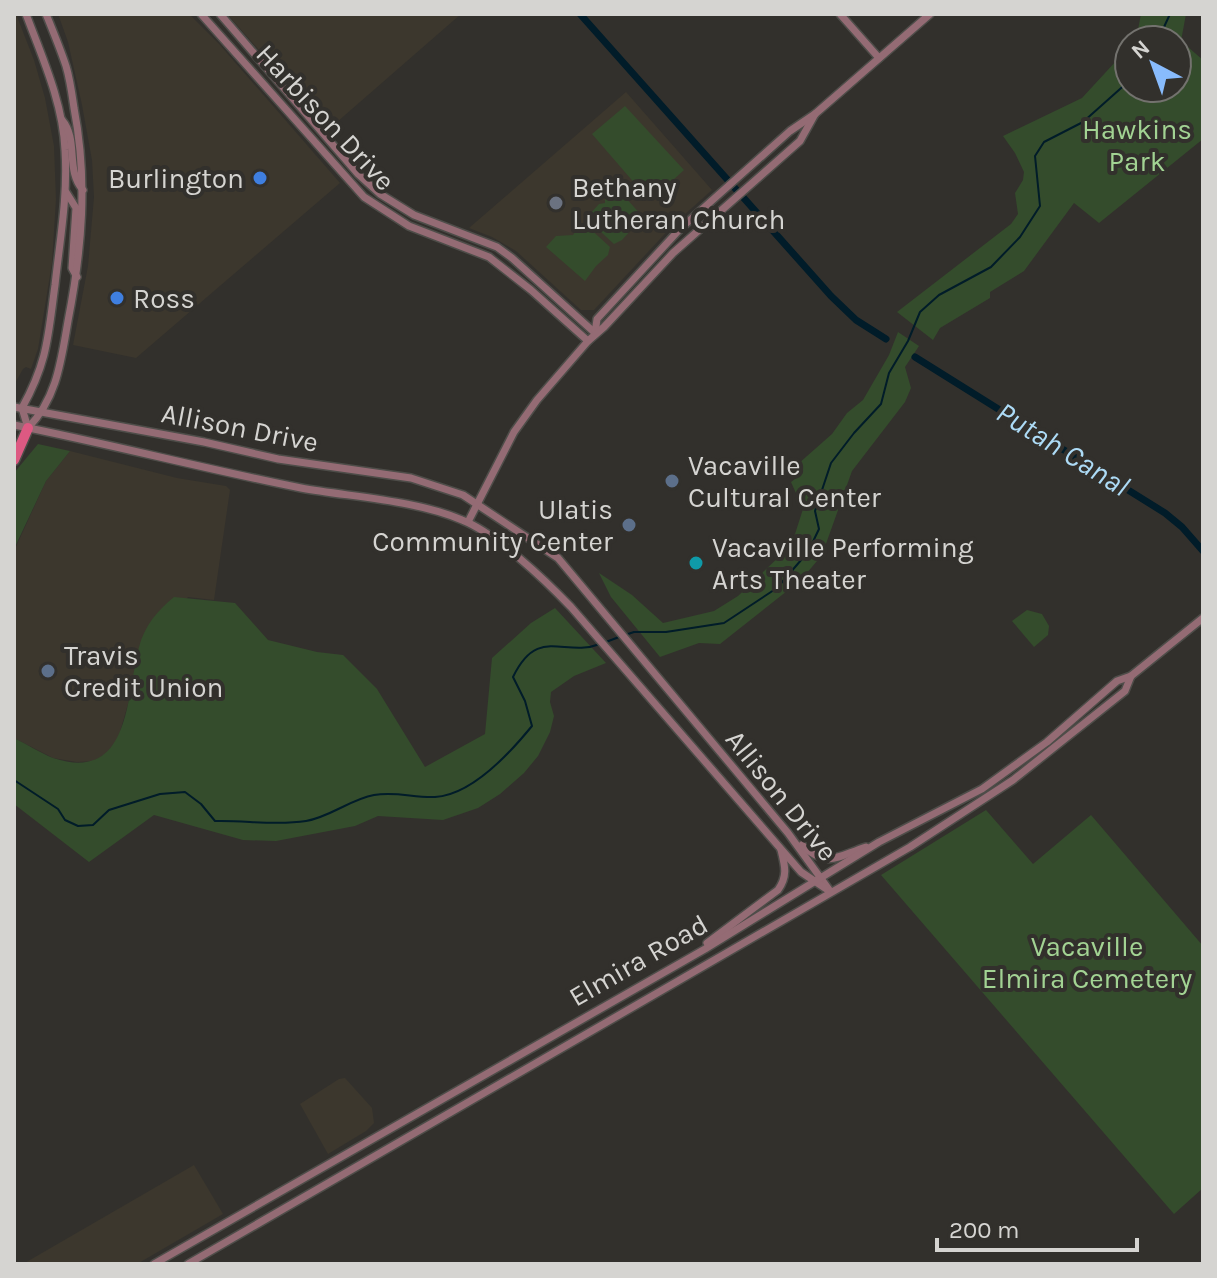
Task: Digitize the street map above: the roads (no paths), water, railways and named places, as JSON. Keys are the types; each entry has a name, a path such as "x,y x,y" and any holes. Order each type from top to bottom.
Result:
{"highway":[{"path":"14,460 28,428"}],"main road":[{"path":"26,14 60,118 65,147 66,191 50,334 43,365 18,408 28,428 43,413 57,382 77,277 84,190 67,68 46,14"},
{"name":"Harbison Drive","path":"201,14 364,197 409,226 489,257 588,341"},
{"name":"Harbison Drive","path":"220,14 358,174 380,194 414,215 497,247 595,333"},
{"path":"840,14 879,58"},
{"path":"595,333 597,319 673,236 790,131 815,114 930,14"},
{"path":"468,522 524,416 595,333 673,253 800,141 815,114"},
{"path":"60,118 69,129 75,180 84,190"},
{"path":"66,191 76,208 72,268 77,277"},
{"name":"Allison Drive","path":"18,408 204,442 278,459 411,478 463,495 558,558 788,833 818,881"},
{"name":"Allison Drive","path":"14,425 299,487 435,511 468,522 552,588 780,848 830,891"},
{"name":"Elmira Road","path":"154,1264 697,953 879,842 982,789 1047,742 1117,681 1131,676 1203,618"},
{"name":"Elmira Road","path":"188,1264 988,798 1037,763 1125,691 1131,676"},
{"path":"788,833 810,853 822,859 838,858 879,842"},
{"path":"697,953 731,923 778,890 785,881 786,870 780,848"}],"waterway":[{"name":"Putah Canal","path":"580,14 831,296 856,320 886,339"},
{"path":"1165,24 1170,14"},
{"path":"625,635 724,623 777,588 808,552 819,529 815,511 831,463 881,404 889,373 908,341 920,312 939,295 991,267 1020,237 1040,206 1035,156 1044,142 1083,122 1113,95"},
{"name":"Putah Canal","path":"915,357 1165,513 1203,551"},
{"path":"606,642 619,637"},
{"path":"14,780 58,809 65,820 78,826 93,825 109,810 160,794 185,792 201,804 215,821 283,823 315,819 374,795 435,797 449,794 489,771 532,726 525,701 513,677 522,661 542,647 575,648 600,644"}],"place":[{"name":"Burlington","path":"260,178"},
{"name":"Bethany Lutheran Church","path":"556,203"},
{"name":"Ross","path":"117,298"},
{"name":"Vacaville Cultural Center","path":"672,481"},
{"name":"Ulatis Community Center","path":"629,525"},
{"name":"Vacaville Performing Arts Theater","path":"696,563"},
{"name":"Travis Credit Union","path":"48,671"}],"park label":[{"name":"Hawkins Park","path":"1137,145"},
{"name":"Vacaville Elmira Cemetery","path":"1087,962"}]}
